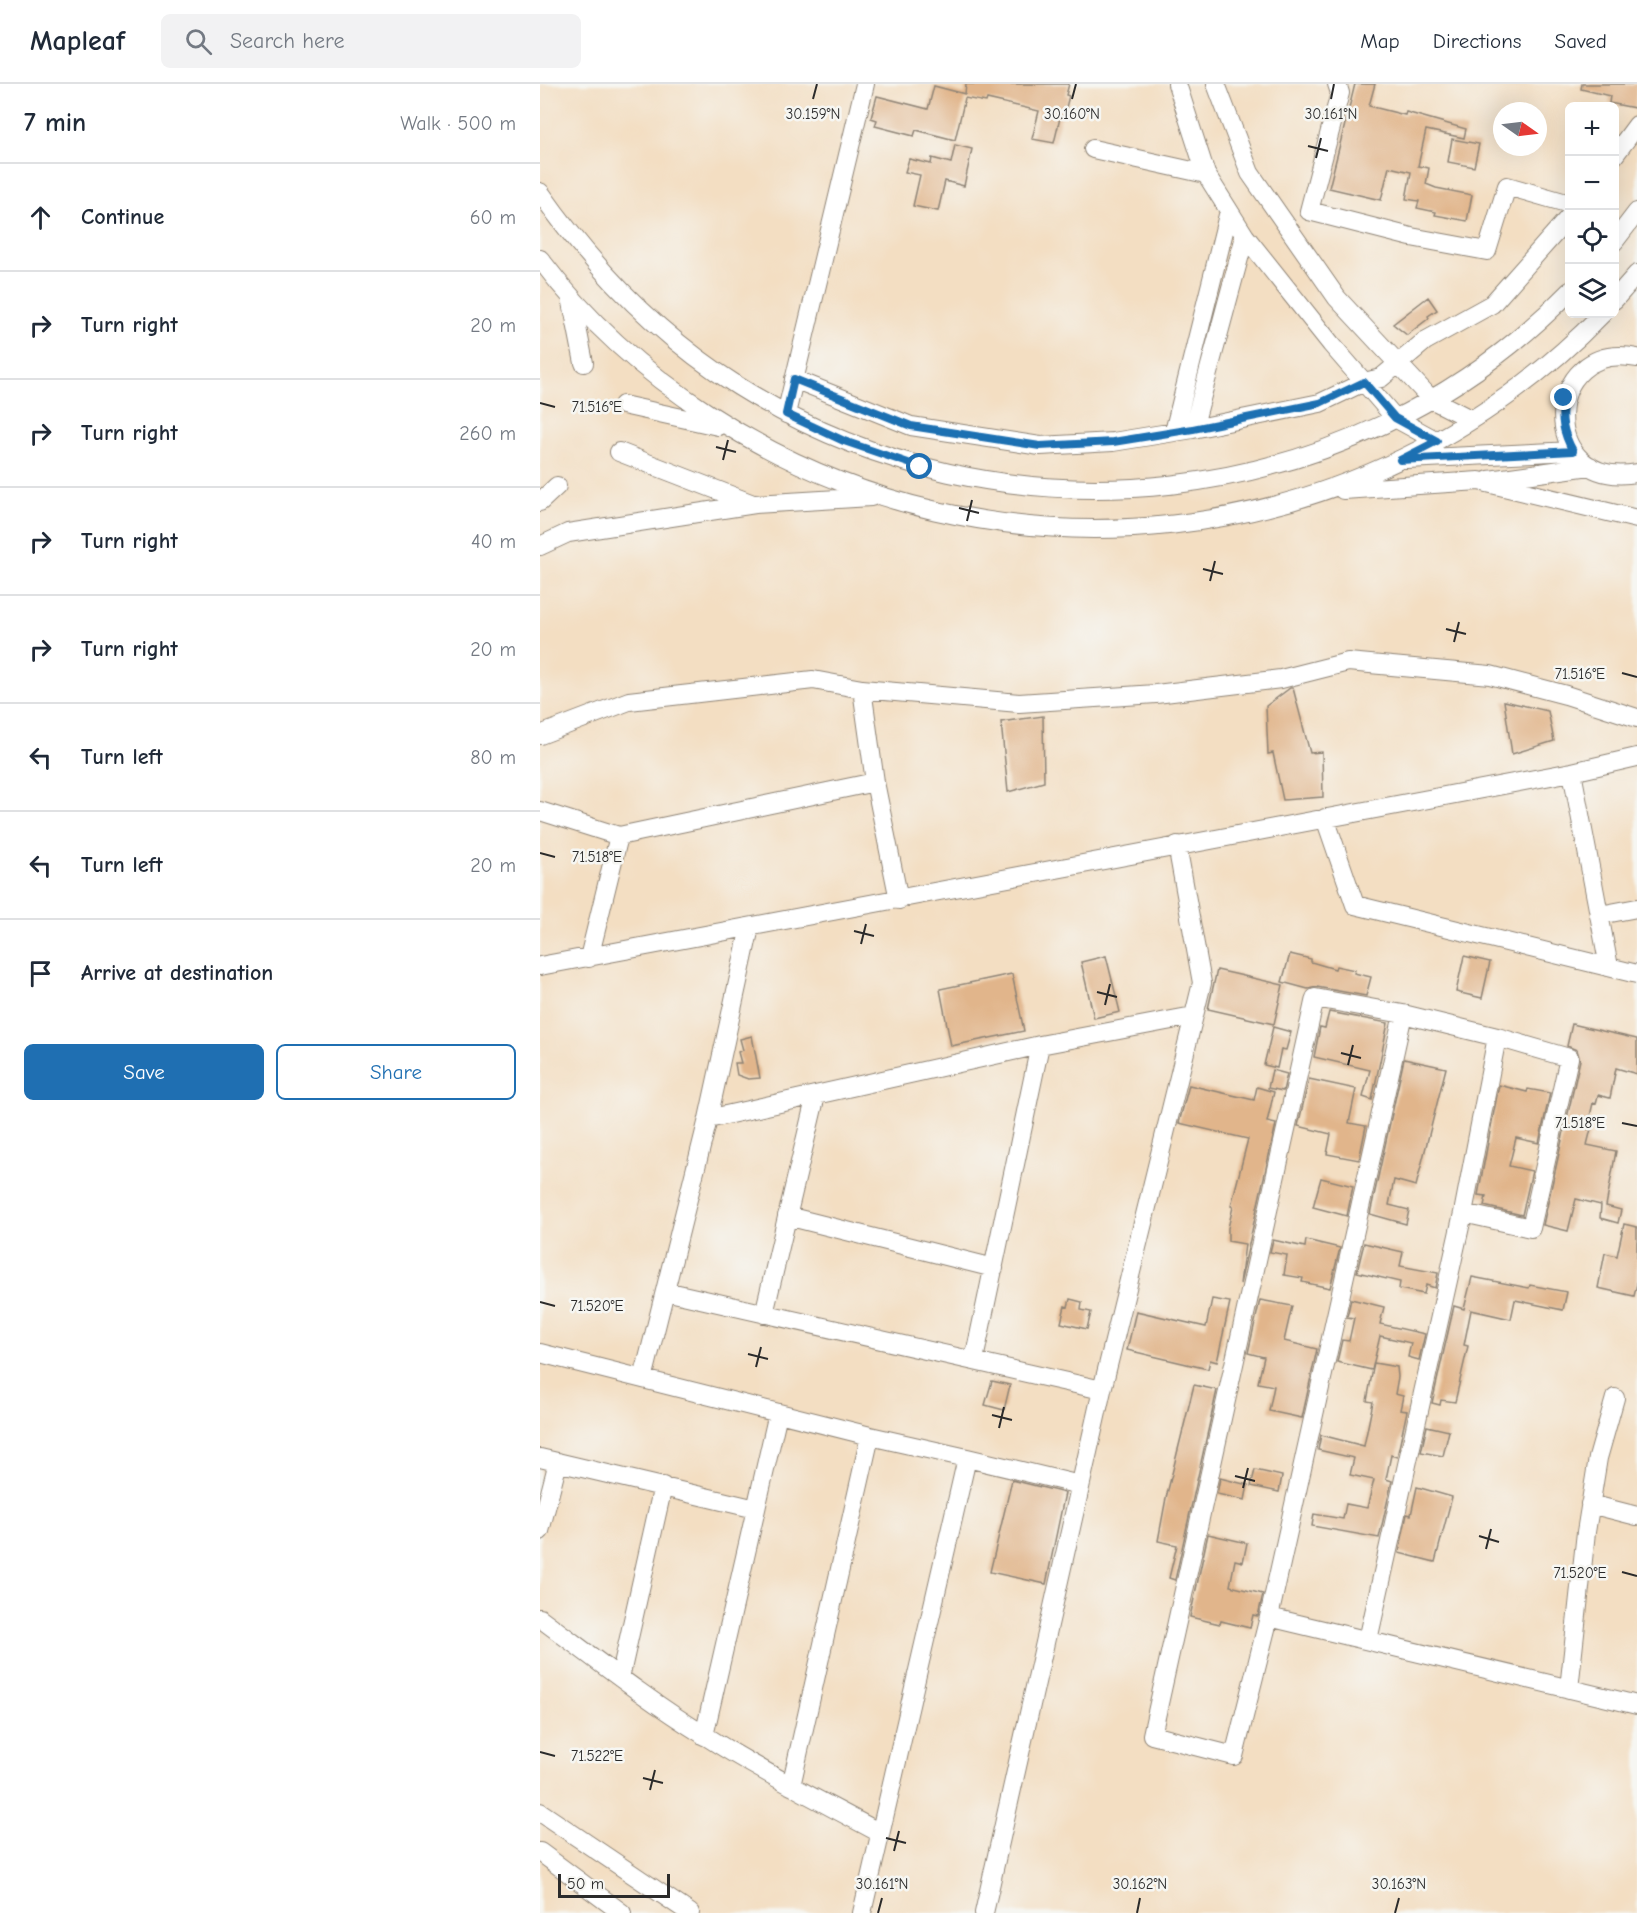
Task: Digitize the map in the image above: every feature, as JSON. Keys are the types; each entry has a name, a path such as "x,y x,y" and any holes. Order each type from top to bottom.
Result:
{"street":[{"path":"786,414 865,84"},
{"path":"1177,84 1206,174 1245,236 1331,344 1395,418 1437,441"},
{"path":"1216,84 1250,173 1337,298 1431,399 1472,420"},
{"path":"1337,84 1340,93 1309,211 1412,237 1487,251 1507,186 1565,203"},
{"path":"1619,149 1637,125"},
{"path":"1093,149 1206,174"},
{"path":"540,192 586,254 642,312 704,363 737,386 786,414 844,441 920,467 1000,483 1080,490 1162,486 1242,473 1320,451 1395,418 1431,399 1499,354 1531,328 1565,295"},
{"path":"1174,432 1229,211"},
{"path":"1619,235 1637,212"},
{"path":"794,379 911,426 1040,446 1113,442 1193,429 1320,403 1364,382 1381,378 1425,341 1492,304 1565,221"},
{"path":"1193,429 1245,236"},
{"path":"540,259 607,334 662,381 730,428 802,466 879,496 949,514 999,524 1050,528 1112,530 1204,521 1275,506 1324,491 1400,460 1472,420 1539,372 1598,318"},
{"path":"1619,294 1637,274"},
{"path":"572,297 584,363"},
{"path":"1633,479 1613,475 1590,466 1573,451 1567,441 1562,420 1564,398 1574,378 1601,359 1612,356 1637,358"},
{"path":"624,405 730,428"},
{"path":"1400,460 1573,451"},
{"path":"619,452 754,504"},
{"path":"1324,491 1479,481 1590,466"},
{"path":"1479,481 1637,519"},
{"path":"540,502 557,486"},
{"path":"540,546 567,533 754,504 879,496"},
{"path":"540,735 629,701 813,680 862,689 1019,703 1156,694 1281,679 1348,662 1490,675 1566,695 1637,718"},
{"path":"862,689 875,782 899,900"},
{"path":"540,966 1572,772 1637,757"},
{"path":"1572,772 1609,967"},
{"path":"540,811 619,836 875,782"},
{"path":"1325,818 1355,905 1637,974"},
{"path":"589,958 619,836"},
{"path":"984,1913 1102,1390 1203,983 1177,845"},
{"path":"1600,915 1637,908"},
{"path":"642,1379 708,1119 750,927"},
{"path":"1403,1014 1269,1617 1234,1756 1152,1735 1315,998 1403,1014 1497,1037 1569,1058 1531,1228 1463,1213"},
{"path":"708,1119 1040,1045 1193,1016"},
{"path":"1368,1640 1463,1213 1497,1037"},
{"path":"974,1360 1040,1045"},
{"path":"764,1314 816,1095"},
{"path":"788,1216 994,1268"},
{"path":"665,1292 1102,1390"},
{"path":"540,1353 870,1436 1080,1485"},
{"path":"1569,1689 1590,1504 1598,1458 1615,1398"},
{"path":"704,1736 778,1413"},
{"path":"791,1786 870,1436"},
{"path":"862,1913 967,1458"},
{"path":"540,1531 549,1460 756,1509"},
{"path":"620,1678 663,1486"},
{"path":"1590,1504 1637,1516"},
{"path":"1269,1617 1637,1704"},
{"path":"540,1618 620,1678 704,1736 880,1833"},
{"path":"540,1812 690,1913"},
{"path":"540,1852 622,1913"}],"building":[{"path":"966,84 1069,84 1066,95 1069,96 1064,115 1060,118 1054,143 1032,139 1039,111 987,99 986,102 965,98 955,140 916,130 914,136 875,126 877,120 871,118 877,96 928,109 934,86 965,94"},
{"path":"1355,84 1375,84 1369,106 1405,115 1406,112 1466,129 1464,138 1426,130 1418,166 1429,168 1426,184 1472,195 1467,221 1435,215 1436,212 1417,208 1419,201 1406,199 1411,172 1389,167 1381,200 1329,188"},
{"path":"1582,84 1637,84 1635,108 1619,105 1619,102 1609,102 1610,96 1581,89"},
{"path":"1452,139 1479,144 1474,167 1448,162"},
{"path":"955,145 972,149 964,186 945,181 938,211 913,206 920,175 905,172 909,159 931,164 932,158 951,163"},
{"path":"1428,297 1437,310 1407,335 1393,324"},
{"path":"1293,688 1310,753 1322,752 1323,797 1283,800 1273,753 1268,754 1266,706"},
{"path":"1504,701 1548,711 1554,741 1512,754"},
{"path":"1043,716 1044,782 1008,792 1001,722"},
{"path":"1290,954 1311,959 1311,962 1335,969 1336,966 1355,970 1354,973 1371,977 1366,996 1317,987 1308,989 1282,982"},
{"path":"1106,956 1120,1012 1094,1018 1081,962"},
{"path":"1464,956 1490,962 1482,998 1456,992"},
{"path":"1217,970 1283,985 1274,1024 1208,1009"},
{"path":"1012,974 1024,1031 951,1046 940,989"},
{"path":"1329,1012 1388,1023 1372,1100 1363,1097 1370,1070 1314,1057 1320,1027 1325,1028"},
{"path":"1572,1024 1637,1039 1637,1074 1616,1068 1610,1098 1598,1095 1596,1104 1593,1103 1587,1129 1591,1129 1587,1145 1616,1151 1606,1206 1621,1210 1618,1223 1600,1218 1601,1205 1576,1199 1568,1231 1543,1225 1580,1060 1577,1050 1567,1046"},
{"path":"1273,1027 1291,1032 1286,1050 1281,1049 1277,1068 1264,1065"},
{"path":"752,1036 760,1078 748,1079 737,1075 735,1063 741,1063 738,1052 743,1050 740,1039"},
{"path":"1404,1059 1446,1068 1416,1186 1394,1180 1389,1205 1409,1210 1406,1224 1370,1214"},
{"path":"1272,1070 1287,1074 1283,1091 1268,1088"},
{"path":"1309,1079 1356,1089 1349,1123 1366,1126 1359,1160 1327,1154 1331,1134 1298,1126"},
{"path":"1189,1085 1254,1100 1257,1087 1274,1092 1267,1122 1276,1124 1240,1284 1245,1244 1228,1241 1228,1228 1233,1207 1231,1206 1248,1139 1179,1123"},
{"path":"1499,1085 1527,1092 1528,1089 1550,1093 1539,1143 1516,1138 1509,1166 1532,1171 1522,1215 1484,1206 1486,1196 1478,1195"},
{"path":"1321,1178 1353,1186 1347,1216 1313,1207"},
{"path":"1624,1224 1637,1227 1637,1284 1634,1296 1598,1288 1605,1253 1617,1256"},
{"path":"1273,1240 1305,1247 1306,1240 1340,1248 1330,1288 1302,1282 1303,1278 1284,1275 1287,1255 1270,1252"},
{"path":"1364,1243 1403,1252 1400,1266 1438,1273 1435,1288 1426,1285 1424,1294 1399,1289 1400,1282 1357,1272"},
{"path":"1472,1277 1529,1288 1530,1285 1567,1292 1563,1310 1515,1300 1511,1319 1471,1310 1464,1345 1468,1346 1455,1402 1441,1400 1440,1405 1432,1403 1454,1306 1464,1309"},
{"path":"1070,1299 1082,1302 1081,1310 1091,1312 1087,1329 1061,1323 1065,1306 1068,1307"},
{"path":"1212,1299 1230,1302 1217,1362 1210,1360 1208,1369 1127,1350 1136,1311 1206,1327"},
{"path":"1351,1299 1384,1307 1380,1324 1425,1334 1419,1360 1408,1357 1411,1343 1380,1336 1372,1370 1337,1362 1342,1340 1349,1341 1354,1318 1347,1317"},
{"path":"1260,1300 1292,1306 1284,1341 1317,1349 1302,1418 1269,1411 1274,1386 1258,1383 1264,1357 1248,1353"},
{"path":"1374,1363 1397,1367 1395,1394 1403,1396 1400,1410 1407,1411 1397,1457 1391,1455 1386,1479 1392,1481 1379,1538 1312,1526 1314,1514 1343,1519 1346,1504 1367,1508 1374,1480 1350,1475 1354,1458 1318,1450 1321,1435 1364,1446 1373,1402 1367,1401"},
{"path":"992,1381 1010,1385 1004,1410 985,1405"},
{"path":"1194,1385 1217,1390 1175,1580 1169,1578 1177,1545 1158,1541 1166,1498"},
{"path":"1427,1426 1449,1431 1443,1456 1421,1452"},
{"path":"1255,1470 1282,1476 1279,1492 1251,1486"},
{"path":"1220,1478 1248,1485 1245,1500 1217,1494"},
{"path":"1012,1480 1065,1493 1046,1584 990,1572"},
{"path":"1417,1487 1452,1497 1435,1562 1399,1553 1407,1514 1411,1515"},
{"path":"1208,1534 1247,1543 1243,1562 1235,1560 1230,1586 1263,1594 1258,1616 1253,1615 1250,1628 1190,1617"}],"route":[{"path":"920,467 844,441 786,414 794,379 911,426 1040,446 1113,442 1193,429 1320,403 1364,382 1395,418 1437,441 1400,460 1573,451 1567,441 1562,420 1564,398"}]}
